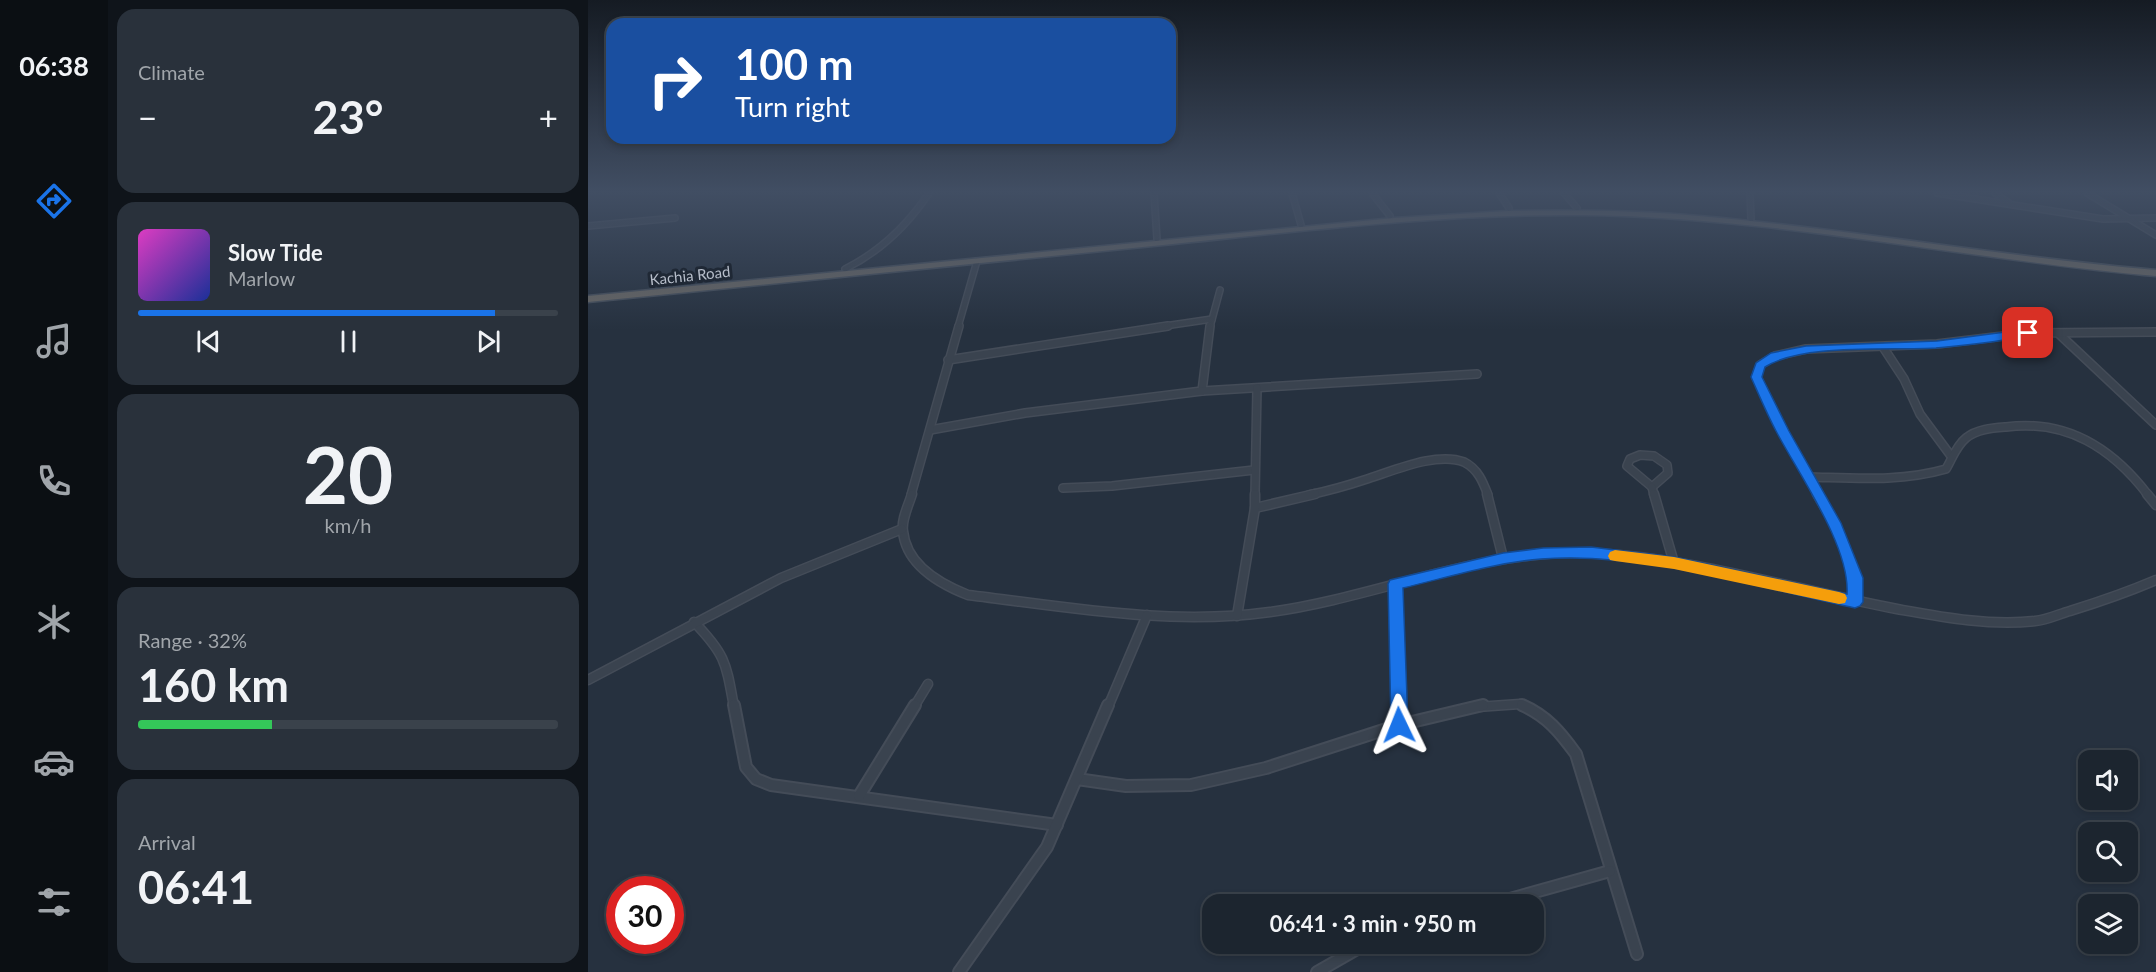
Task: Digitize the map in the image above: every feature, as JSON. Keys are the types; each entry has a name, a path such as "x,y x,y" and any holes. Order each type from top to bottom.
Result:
{"highway":[{"name":"Kachia Road","path":"588,294 1164,238"},
{"name":"Kachia Road","path":"588,299 1209,238"},
{"name":"Kachia Road","path":"1865,238 2088,267 2156,273"},
{"name":"Kachia Road","path":"1899,238 2156,269"}],"street":[{"path":"845,269 874,255 890,238"},
{"path":"977,261 902,529 906,547 916,563 946,587 968,595 1147,615 1237,616 1307,606 1503,558 1591,553 1674,563 1855,602 1965,621 2038,621 2126,594 2156,580"},
{"path":"1202,391 1207,337 1220,290"},
{"path":"948,360 1212,319"},
{"path":"1855,602 1856,578 1834,523 1756,377 1760,365 1775,356 1806,349 1976,341 2028,333 2156,332"},
{"path":"2058,333 2156,425"},
{"path":"1883,347 1904,379 1920,414 1951,456"},
{"path":"930,430 1025,413 1202,391 1477,374"},
{"path":"1237,616 1255,508 1257,388"},
{"path":"1808,477 1862,479 1931,475 1946,469 1951,456 1966,438 1989,429 2017,426 2053,427 2077,432 2096,442 2136,478 2156,505"},
{"path":"1652,487 1668,473 1667,465 1660,458 1649,454 1639,454 1630,459 1628,466 1652,487 1674,563"},
{"path":"1255,508 1328,491 1421,464 1446,459 1456,460 1466,463 1478,472 1490,502 1503,558"},
{"path":"1063,488 1112,486 1254,470"},
{"path":"588,680 694,622 813,563 902,529"},
{"path":"1395,584 1399,725"},
{"path":"959,972 1032,871 1057,825 1147,615"},
{"path":"694,622 715,644 726,663 746,767 756,779 771,785 1057,825"},
{"path":"859,796 928,684"},
{"path":"1077,779 1126,786 1191,785 1266,768 1399,725 1483,705 1520,704 1538,712 1557,727 1576,754 1637,954"},
{"path":"1527,894 1610,870"},
{"path":"1317,972 1348,954"}],"slow traffic":[{"path":"1615,556 1674,563 1839,598"}],"route":[{"path":"1399,725 1395,584 1503,558 1591,553 1674,563 1855,602 1856,578 1834,523 1782,431 1756,377 1760,365 1775,356 1806,349 1937,344 2028,333"}]}
